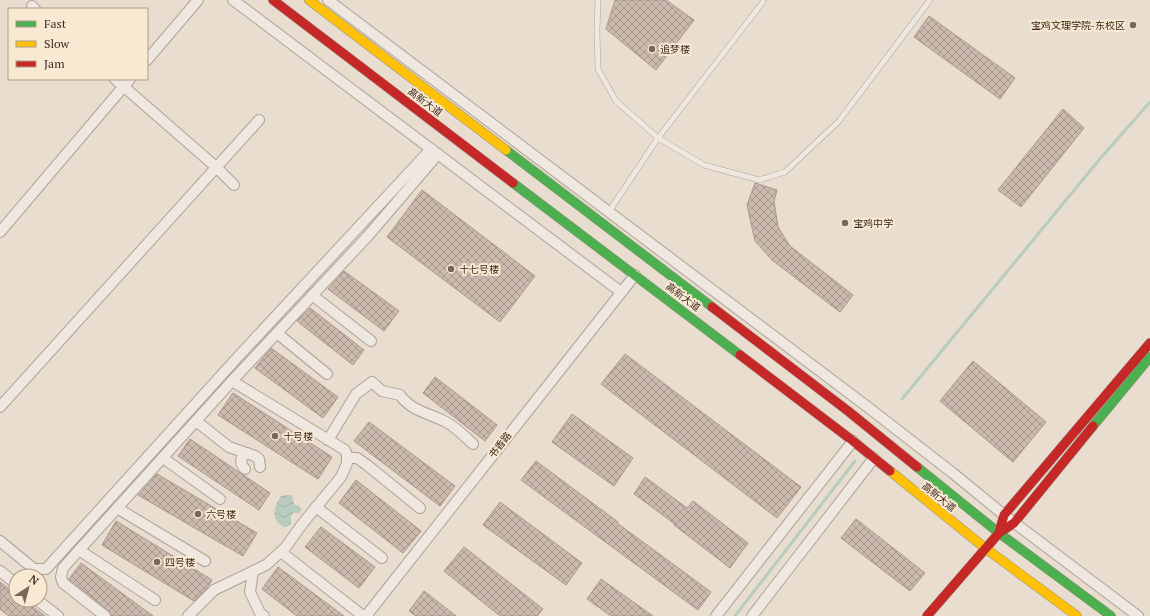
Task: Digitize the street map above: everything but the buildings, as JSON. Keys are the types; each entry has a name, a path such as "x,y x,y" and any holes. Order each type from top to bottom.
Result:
{"main road":[{"name":"高新大道","path":"273,0 853,441 985,548 1077,616"},
{"name":"高新大道","path":"309,0 848,412 999,532 1111,616"},
{"path":"999,532 1004,515 1150,343"},
{"path":"927,616 999,532 1014,523 1150,357"}],"street":[{"path":"148,59 198,0"},
{"path":"233,0 621,292"},
{"path":"328,0 869,408 1014,523 1138,616"},
{"path":"0,232 127,83 234,185"},
{"path":"0,407 258,120"},
{"path":"105,616 63,583 61,578 63,568 232,381 278,334 312,295 367,237 435,152"},
{"path":"0,541 34,569 46,569 236,359 435,152"},
{"name":"书香路","path":"365,616 635,275"},
{"path":"312,295 371,341"},
{"path":"278,334 327,374"},
{"path":"193,615 214,590 266,566 281,552 341,477 347,464 347,455 345,450 232,381"},
{"path":"328,440 356,394 372,382 382,392 400,395 405,403 416,410 447,423 473,444"},
{"path":"196,421 229,447 255,456 259,459 260,467"},
{"path":"716,616 853,441"},
{"path":"246,469 240,461 247,453"},
{"path":"163,458 220,499"},
{"path":"347,458 357,458 367,464 420,508"},
{"path":"752,616 874,458"},
{"path":"316,507 382,558"},
{"path":"117,508 205,561"},
{"path":"79,550 154,600"},
{"path":"281,552 365,616"},
{"path":"0,571 8,578"},
{"path":"253,571 250,592 260,613 264,616"},
{"path":"48,608 58,616"}],"lane":[{"path":"598,0 598,69 616,102 658,138 704,165 759,180 784,172 839,121 930,0"},
{"path":"601,224 658,138 763,2"}],"water":[{"path":"292,495 294,504 301,508 301,510 300,513 293,513 291,516 291,524 285,527 277,521 274,514 276,505 281,496"}],"waterway":[{"path":"902,399 1099,160 1150,102"},
{"path":"735,616 855,461"}],"traffic: fast":[{"path":"506,150 712,307"},
{"path":"513,183 740,355"},
{"path":"1093,426 1150,357"},
{"path":"917,467 999,533 1111,616"}],"traffic: slow":[{"path":"309,0 506,150"},
{"path":"890,471 985,548 1077,616"}],"traffic: jam":[{"path":"273,0 513,183"},
{"path":"712,307 848,411 917,467"},
{"path":"999,533 1004,515 1150,343"},
{"path":"740,355 890,471"},
{"path":"927,616 999,533 1014,523 1093,426"}],"place":[{"name":"宝鸡文理学院-东校区","path":"1133,25"},
{"name":"追梦楼","path":"652,49"},
{"name":"宝鸡中学","path":"845,223"},
{"name":"十七号楼","path":"451,269"},
{"name":"十号楼","path":"275,436"},
{"name":"六号楼","path":"198,514"},
{"name":"四号楼","path":"157,562"}]}
